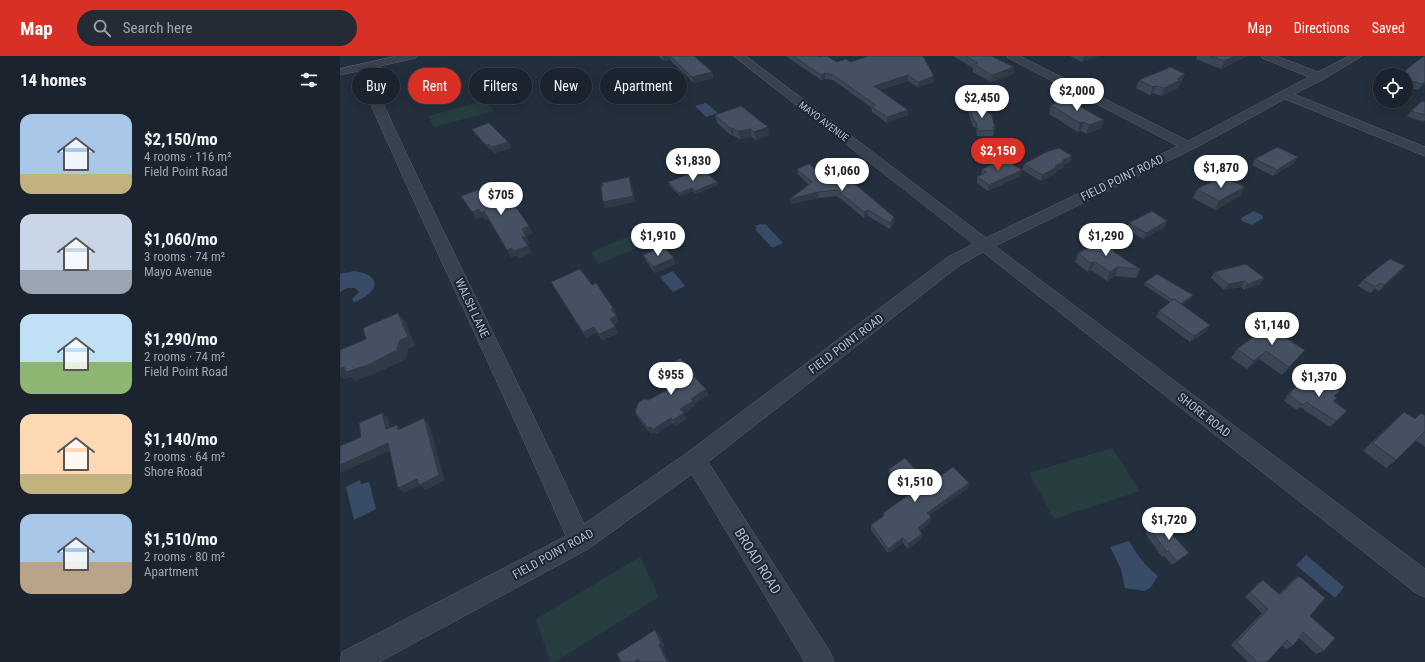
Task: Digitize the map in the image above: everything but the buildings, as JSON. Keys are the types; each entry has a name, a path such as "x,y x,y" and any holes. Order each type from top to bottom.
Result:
{"street":[{"name":"WALSH LANE","path":"354,56 360,68"},
{"path":"374,68 412,56"},
{"name":"MAYO AVENUE","path":"739,56 984,245"},
{"path":"1012,56 1188,146"},
{"path":"1266,56 1320,77"},
{"name":"FIELD POINT ROAD","path":"352,662 580,541 695,460 954,262 984,245 1188,146 1357,56"},
{"path":"340,72 352,72"},
{"path":"1286,95 1425,152"},
{"name":"WALSH LANE","path":"376,104 580,541"},
{"name":"SHORE ROAD","path":"984,245 1425,584"},
{"name":"BROAD ROAD","path":"695,460 820,662"}],"green space":[{"path":"472,104 490,104 494,111 434,127 428,116"},
{"path":"637,233 646,244 599,264 591,252"},
{"path":"1112,448 1140,491 1054,519 1029,473"},
{"path":"640,557 659,597 555,662 550,662 536,619"}],"water":[{"path":"706,103 718,113 706,117 695,106"},
{"path":"1254,211 1263,216 1263,218 1252,225 1242,221 1241,218"},
{"path":"765,224 783,243 772,248 755,229 757,228 755,226"},
{"path":"354,271 370,276 374,280 375,285 369,294 354,302 352,299 359,292 355,288 347,288 340,292 340,274"},
{"path":"673,271 685,286 673,292 660,277"},
{"path":"360,480 361,484 369,482 376,509 354,520 346,487"},
{"path":"1129,541 1142,560 1158,576 1151,587 1145,591 1125,588 1121,569 1110,547"},
{"path":"1306,555 1344,587 1335,598 1296,565"}]}
